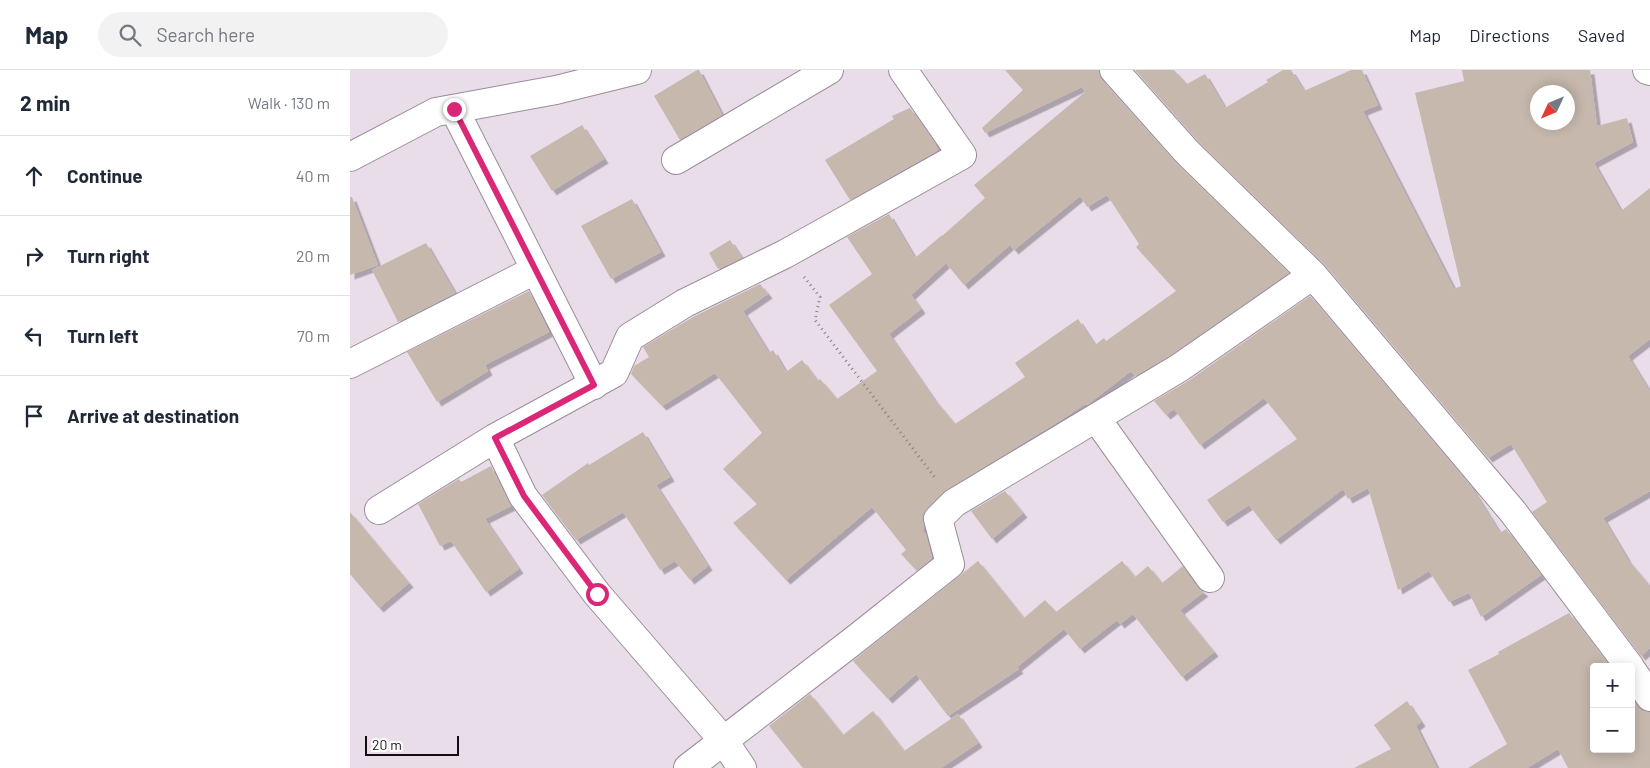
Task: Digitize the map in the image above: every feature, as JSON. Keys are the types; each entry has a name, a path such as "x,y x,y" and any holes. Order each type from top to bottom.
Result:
{"street":[{"path":"350,157 436,112 556,90 637,70"},
{"path":"676,160 829,70"},
{"path":"379,510 495,438 614,374 630,337 685,303 785,254 962,155 903,70"},
{"path":"1114,70 1187,152 1313,275 1513,512 1640,678"},
{"path":"454,109 594,385"},
{"path":"350,364 535,270"},
{"path":"688,768 950,564 938,519 954,503 1179,368 1313,275"},
{"path":"1096,418 1210,578"},
{"path":"495,438 524,496 597,594 724,741 742,768"}],"path":[{"path":"785,254 820,297 815,320 954,503"}],"building":[{"path":"699,70 722,115 680,140 654,96"},
{"path":"1005,70 1099,70 1102,80 1175,162 1289,273 1171,355 1135,376 1131,371 1087,405 1085,404 943,492 923,514 924,529 922,530 926,535 932,558 917,571 901,554 906,550 872,507 786,580 733,523 757,504 723,469 762,433 715,373 662,406 631,374 634,366 649,357 643,347 693,317 760,284 768,294 743,311 769,353 773,350 786,372 802,360 818,381 820,379 837,399 877,371 829,305 872,274 847,237 889,214 915,258 985,198 974,185 1085,92 1082,87 985,133 982,128 1023,90","holes":["1107,195 1139,244 1136,247 1176,291 1106,341 1104,338 1095,345 1078,319 1015,363 1025,377 955,424 934,399 889,334 921,309 911,295 946,263 964,285 1010,245 1014,250 1080,196 1087,207"]},
{"path":"1135,70 1174,70 1187,84 1205,74 1225,108 1268,82 1266,80 1283,70 1291,70 1304,91 1351,70 1362,70 1378,105 1363,111 1454,289 1461,286 1415,93 1464,81 1462,70 1590,70 1597,126 1627,118 1633,142 1594,163 1621,211 1650,188 1650,339 1628,356 1650,392 1650,491 1603,518 1628,560 1650,586 1650,648 1641,656 1532,512 1547,502 1511,444 1488,458 1325,265 1198,141"},
{"path":"910,108 938,150 850,200 825,160 894,119 892,116"},
{"path":"582,125 604,159 552,191 530,156"},
{"path":"350,197 352,197 378,265 350,275"},
{"path":"632,199 661,252 611,279 581,226"},
{"path":"730,240 742,258 718,269 709,253"},
{"path":"426,243 455,293 398,322 372,270"},
{"path":"529,291 549,332 485,365 488,371 437,402 407,352"},
{"path":"1310,296 1470,485 1500,533 1506,529 1541,575 1481,617 1469,593 1449,602 1429,571 1398,590 1368,488 1348,499 1343,489 1276,540 1249,505 1223,522 1207,500 1297,439 1264,398 1200,445 1174,409 1166,415 1154,401 1188,381"},
{"path":"643,432 670,477 656,485 708,566 690,580 675,561 660,570 623,512 576,540 542,495 588,463 589,465"},
{"path":"491,466 511,506 485,519 519,569 486,592 451,541 440,546 418,504 459,479 461,482"},
{"path":"1005,491 1023,513 992,539 971,511"},
{"path":"350,512 409,583 379,608 350,574"},
{"path":"978,561 1024,618 1045,600 1056,612 1122,561 1135,577 1148,566 1162,583 1183,566 1197,587 1204,592 1180,610 1214,652 1182,677 1133,614 1120,624 1117,620 1080,649 1064,629 1017,667 1019,669 948,716 916,674 888,699 853,661"},
{"path":"1569,613 1607,663 1590,663 1590,753 1635,753 1635,702 1643,711 1650,712 1650,768 1568,768 1558,749 1527,768 1468,768 1507,744 1468,670 1499,654 1498,652"},
{"path":"810,694 843,735 873,711 904,751 958,714 978,743 941,768 803,768 769,726"},
{"path":"1407,701 1421,722 1416,726 1437,768 1354,768 1391,749 1374,725"}],"route":[{"path":"454,109 594,385 495,438 524,496 597,594"}]}
